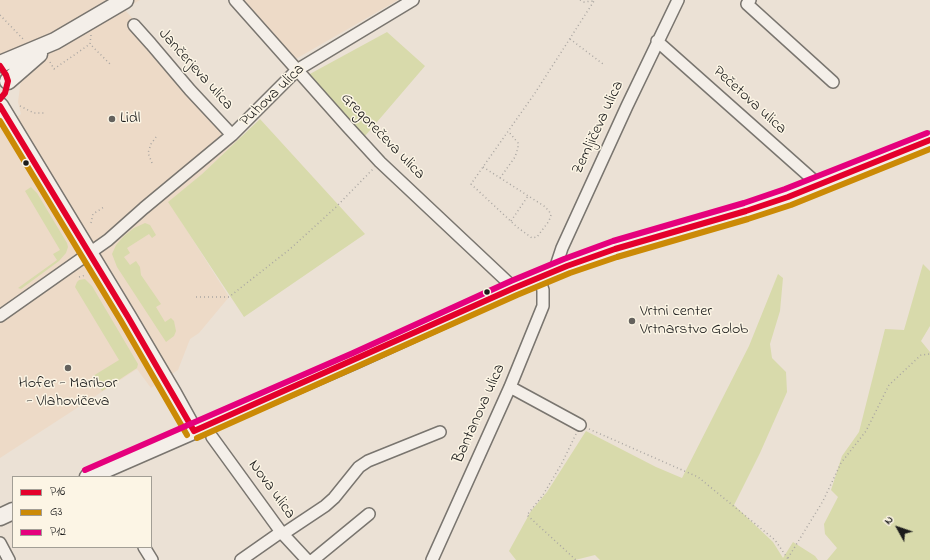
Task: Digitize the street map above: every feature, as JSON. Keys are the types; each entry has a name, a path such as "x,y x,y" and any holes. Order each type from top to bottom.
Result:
{"street":[{"path":"0,99 5,93 8,81 0,65 55,41 125,0"},
{"name":"Gregorečeva ulica","path":"234,0 380,162 514,288"},
{"name":"Puhova ulica","path":"0,316 108,240 232,135 297,70 413,0"},
{"name":"Zemljičeva ulica","path":"554,272 562,248 657,41 678,0"},
{"path":"750,0 747,4 832,82"},
{"name":"Jančerjeva ulica","path":"134,25 190,90 232,135"},
{"path":"8,81 55,41"},
{"name":"Pečetova ulica","path":"657,41 819,185"},
{"path":"0,106 173,393 194,432"},
{"path":"95,476 514,288 615,249 746,211 819,185 930,140"},
{"name":"Bantanova ulica","path":"432,560 510,387 543,306 544,290 539,278"},
{"path":"510,387 580,425"},
{"path":"242,560 325,506 334,498 359,467 368,461 440,432"},
{"name":"Nova ulica","path":"212,437 282,533 307,560 370,514"},
{"path":"0,516 12,511"},
{"path":"0,543 10,560"},
{"path":"145,548 152,560"}],"path":[{"path":"580,0 584,2 594,0"},
{"path":"483,167 549,210 551,215 549,221 537,237 532,238 471,184 535,93 594,0"},
{"path":"0,15 26,42"},
{"path":"48,60 54,69 90,44 91,35"},
{"path":"570,39 602,64"},
{"path":"90,44 111,65"},
{"path":"20,106 34,113 46,113"},
{"path":"500,178 515,157 518,148 518,143 508,132"},
{"path":"152,163 148,153 151,144 156,137"},
{"path":"196,297 229,297 301,239 380,162"},
{"path":"511,221 528,196"},
{"path":"91,223 93,214 104,207"},
{"path":"79,277 86,275"},
{"path":"576,560 528,515 543,495 562,463 580,425 698,477 776,540 788,560 823,501 841,463 866,431 888,385 921,355 930,354"}],"shaded area":[{"path":"0,0 140,0 124,9 241,137 202,174 169,202 229,297 199,333 190,339 178,370 151,388 137,369 0,458 0,129 21,114 18,102 21,79 6,57 0,54"},
{"path":"240,0 398,0 294,60"}],"green space":[{"path":"387,32 425,66 365,136 308,75"},
{"path":"260,119 365,234 244,317 168,202 202,174"},
{"path":"31,187 37,193 68,247 66,253 59,261 21,289 18,288 57,260 53,254 60,250 25,191"},
{"path":"145,223 150,225 156,235 152,238 149,234 127,248 130,253 124,257 130,265 136,261 140,267 141,275 161,304 156,307 165,322 171,318 174,321 176,331 174,336 166,342 117,267 112,254 116,245 124,236 134,228"},
{"path":"923,264 930,271 930,326 921,341 930,352 930,560 827,560 837,548 825,534 824,524 838,497 831,490 842,456 859,432 885,329 904,330"},
{"path":"778,274 783,278 780,311 770,344 772,358 786,372 787,392 760,453 734,505 773,542 783,558 793,542 815,556 818,560 600,560 595,555 575,560 516,560 509,551 531,511 547,492 586,431 656,467 682,478 749,346"},
{"path":"85,279 92,286 138,364 137,368 102,391 93,376 119,360 75,287 79,280"}],"transit line":[{"name":"P16","path":"0,66 8,81 5,93 0,99"},
{"name":"P16","path":"0,106 128,317 194,431"},
{"name":"G3","path":"0,121 121,321 187,435"},
{"name":"P12","path":"85,470 353,353 511,281 564,259 613,241 744,203 785,189 927,133"},
{"name":"P16","path":"194,431 514,288 567,266 615,249 746,211 788,197 930,140"},
{"name":"G3","path":"197,438 517,295 570,273 617,257 791,205 930,149"}],"place":[{"name":"Lidl","path":"112,119"},
{"name":"Vrtni center Vrtnarstvo Golob","path":"632,321"},
{"name":"Hofer - Maribor - Vlahovičeva","path":"68,368"}]}
